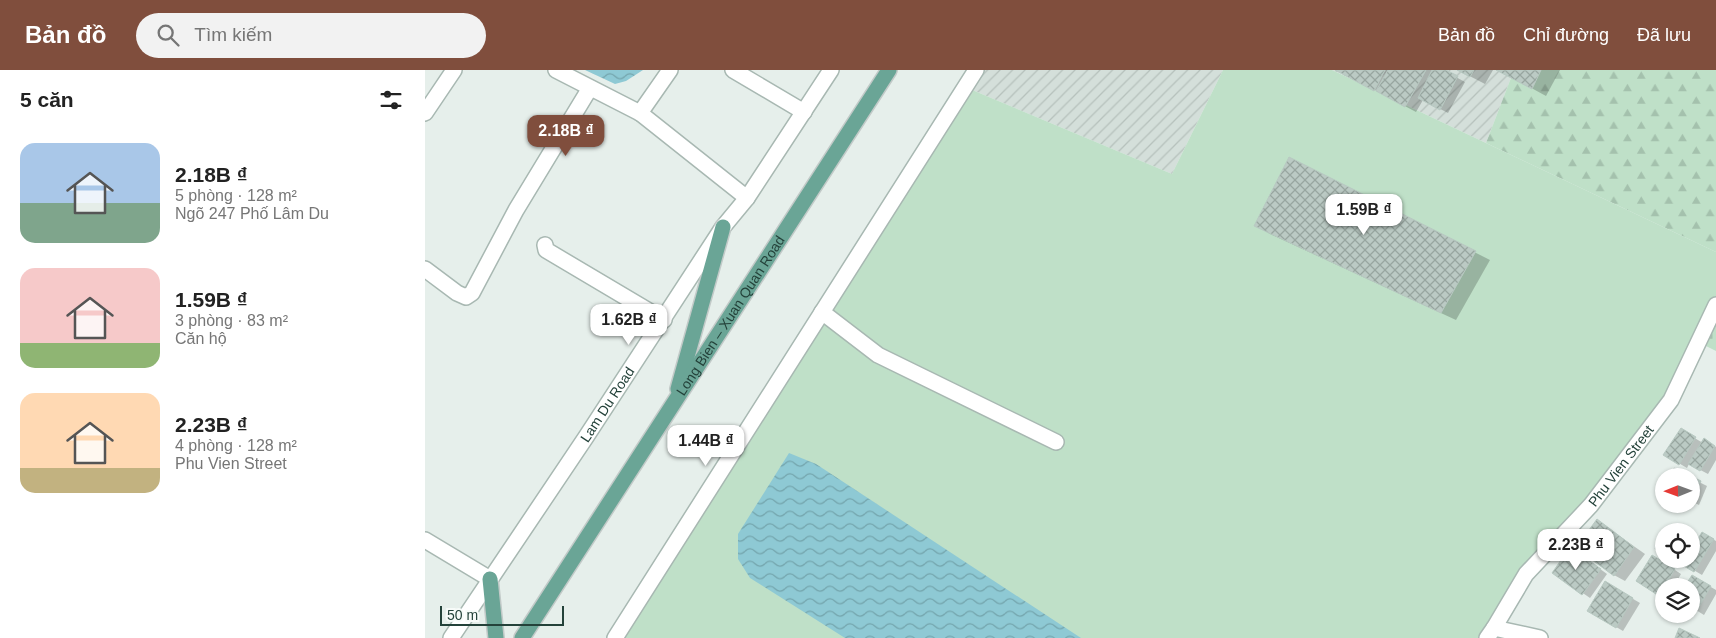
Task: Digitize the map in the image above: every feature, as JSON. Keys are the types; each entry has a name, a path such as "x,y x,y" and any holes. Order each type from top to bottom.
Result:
{"main road":[{"name":"Long Bien – Xuan Quan Road","path":"522,638 889,70"},
{"path":"674,405 723,227"},
{"path":"490,579 496,638"}],"street":[{"path":"425,113 454,70"},
{"path":"556,70 640,113 747,198"},
{"path":"640,113 671,70"},
{"path":"733,70 804,112"},
{"name":"Lam Du Road","path":"451,638 723,227 747,198 831,70"},
{"path":"615,638 976,70"},
{"path":"425,269 457,293 466,296 472,293 516,210 590,88"},
{"path":"545,245 545,250 663,320"},
{"name":"Phu Vien Street","path":"1491,633 1526,574 1591,505 1671,400 1716,305"},
{"path":"822,312 878,355 1056,442"},
{"path":"425,540 490,579"},
{"path":"1491,633 1540,638"}],"shaded area":[{"path":"977,70 1223,70 1172,174 965,87"},
{"path":"1332,70 1514,70 1486,143"}],"green space":[{"path":"1223,70 1332,70 1716,252 1716,300 1671,400 1481,638 615,638 965,87 1172,174"},
{"path":"1514,70 1716,70 1716,252 1486,143"},
{"path":"1716,323 1716,351 1706,346"}],"water":[{"path":"585,70 643,70 626,81 615,84"},
{"path":"789,453 816,464 1081,638 845,638 750,578 738,559 738,534"}],"building":[{"path":"1335,70 1385,70 1374,91"},
{"path":"1388,70 1426,70 1405,107 1376,91"},
{"path":"1432,70 1446,70 1458,76 1440,110 1418,98"},
{"path":"1457,70 1474,70 1470,77"},
{"path":"1496,70 1541,70 1532,89"},
{"path":"1289,157 1476,251 1441,313 1254,226"},
{"path":"1681,428 1696,437 1679,465 1663,455"},
{"path":"1704,438 1715,446 1700,471 1700,468 1695,468 1688,464"},
{"path":"1597,519 1634,547 1614,576 1576,548"},
{"path":"1702,532 1714,539 1700,562 1700,535"},
{"path":"1570,547 1601,569 1582,595 1552,573"},
{"path":"1652,555 1655,557 1655,568 1675,569 1670,578 1655,578 1655,593 1636,581"},
{"path":"1687,568 1696,568 1694,572"},
{"path":"1700,580 1711,586 1700,605"},
{"path":"1605,581 1633,598 1616,628 1587,611"},
{"path":"1679,628 1700,638 1675,638"}]}
